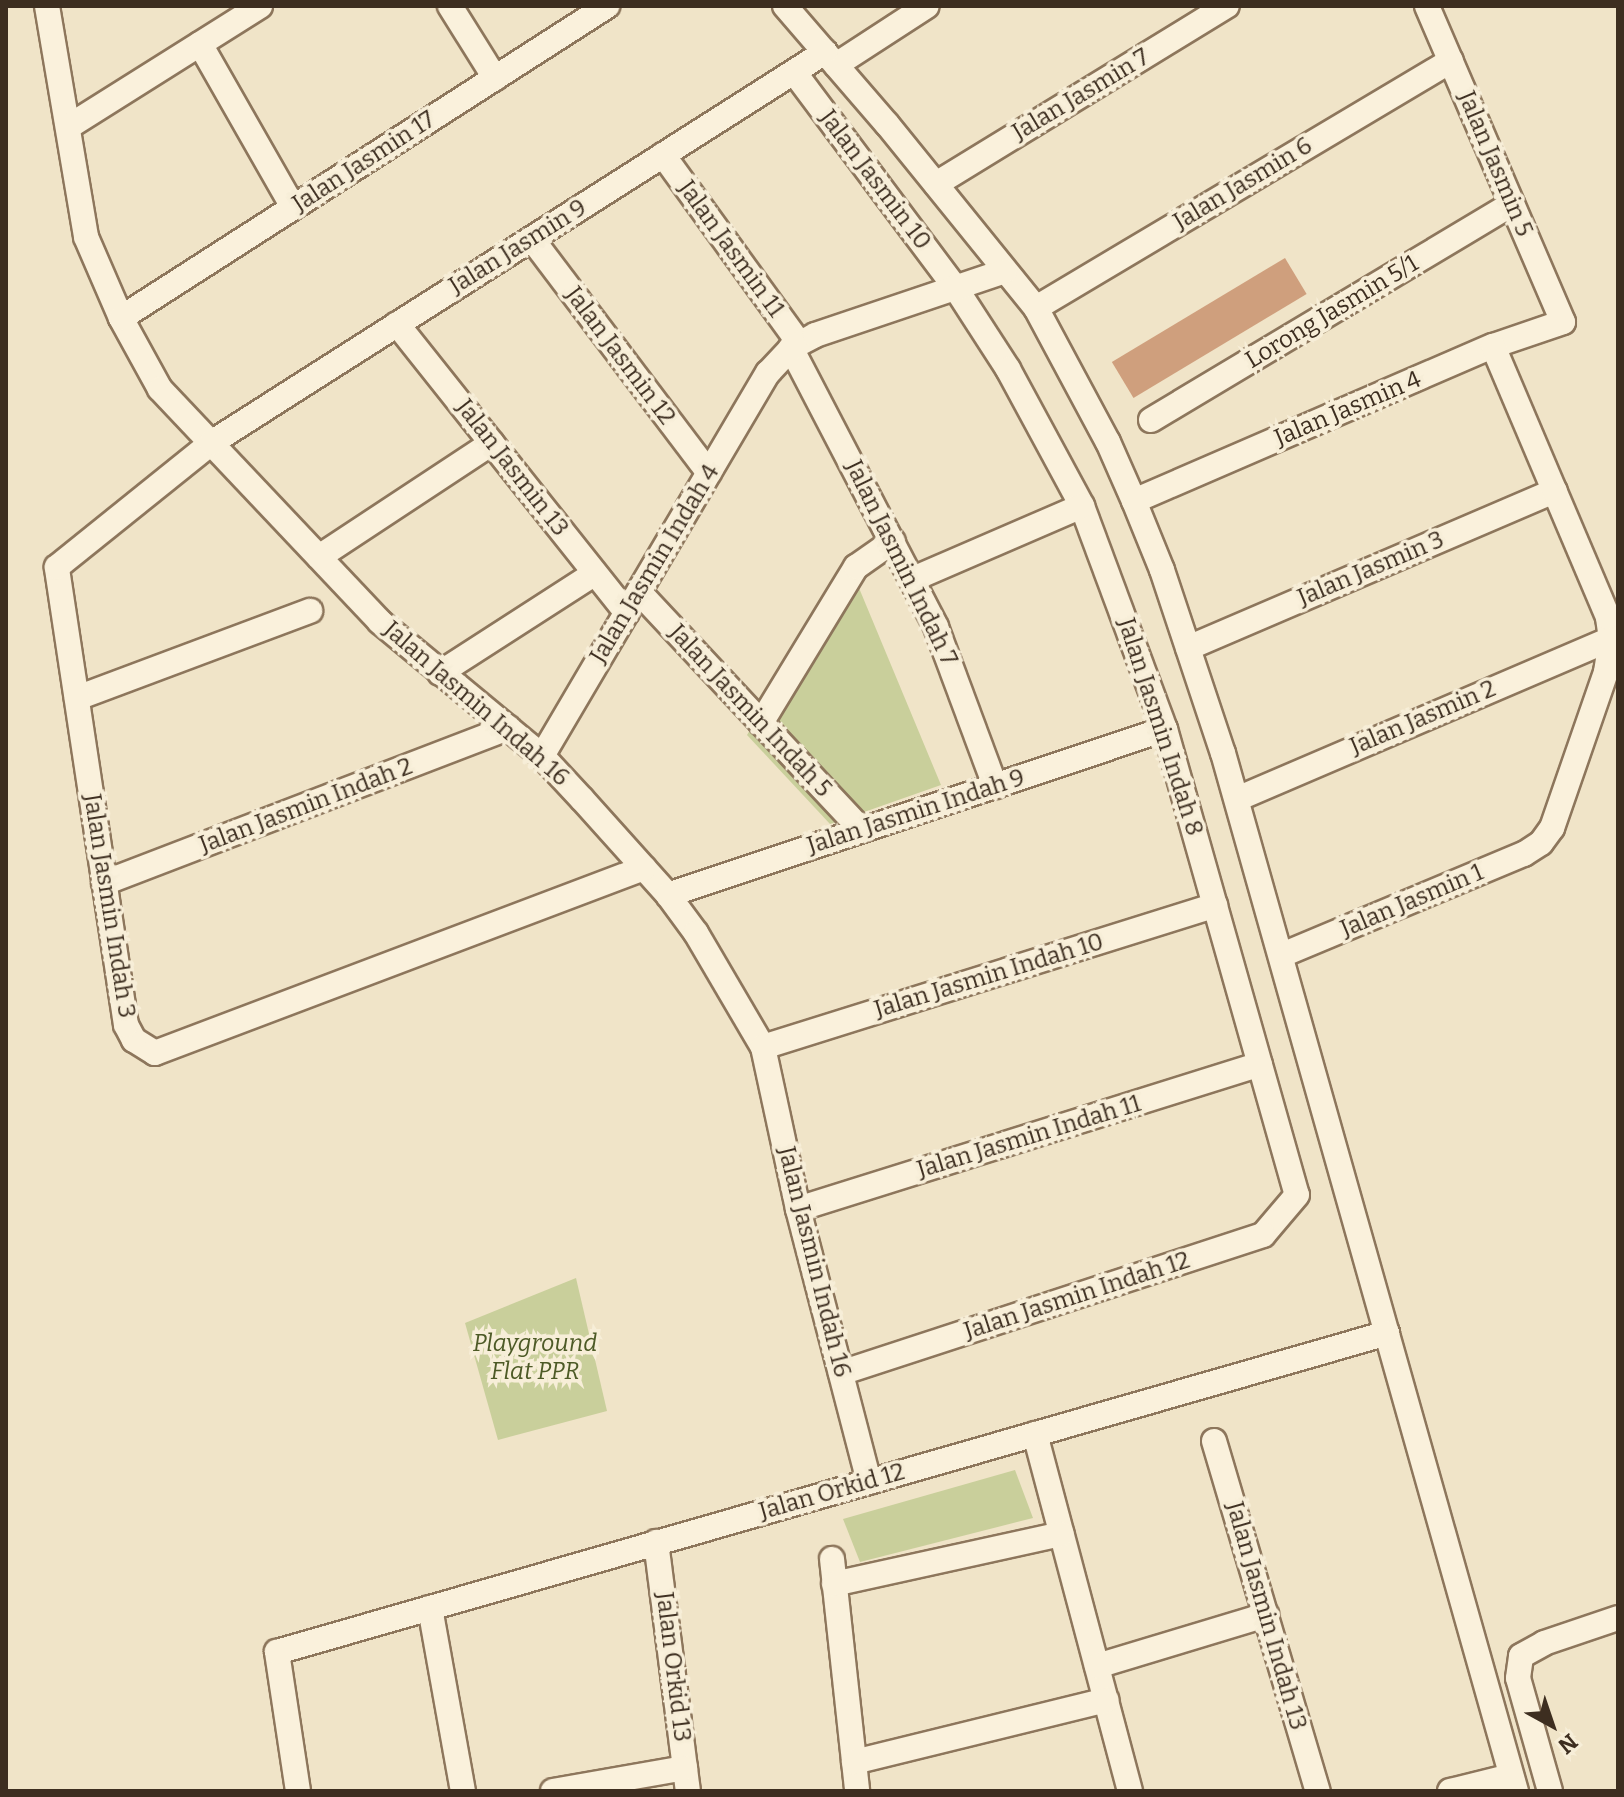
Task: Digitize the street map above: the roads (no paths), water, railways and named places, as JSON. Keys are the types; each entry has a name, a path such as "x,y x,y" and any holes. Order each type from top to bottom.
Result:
{"street":[{"name":"Jalan Jasmin Indah 16","path":"47,6 86,237 121,318 160,389 380,622 542,756 668,895 696,933 763,1047 798,1209 869,1482"},
{"path":"68,127 260,6"},
{"path":"450,6 495,78"},
{"name":"Jalan Jasmin 17","path":"121,318 607,6"},
{"path":"785,6 1036,308 1095,417 1134,501 1188,648 1237,799 1514,1783 1450,1791"},
{"name":"Jalan Jasmin 9","path":"211,443 794,72 830,58 927,6"},
{"name":"Jalan Jasmin 7","path":"936,184 1227,6"},
{"name":"Jalan Jasmin 5","path":"1427,6 1563,322"},
{"path":"200,44 293,207"},
{"name":"Jalan Jasmin 6","path":"1036,308 1451,61"},
{"name":"Jalan Jasmin 10","path":"794,72 955,287"},
{"name":"Jalan Jasmin 11","path":"663,155 795,346"},
{"name":"Lorong Jasmin 5/1","path":"1151,420 1512,204"},
{"name":"Jalan Jasmin 12","path":"532,239 709,473"},
{"path":"795,346 1005,271"},
{"name":"Jalan Jasmin Indah 8","path":"955,287 1008,369 1082,506 1165,729 1297,1195"},
{"name":"Jalan Jasmin 4","path":"1134,501 1493,346 1563,322"},
{"name":"Jalan Jasmin 13","path":"397,324 595,573 633,602"},
{"name":"Jalan Jasmin Indah 4","path":"542,756 768,373 795,346"},
{"name":"Jalan Jasmin Indah 7","path":"795,346 936,627 995,786"},
{"path":"1493,346 1608,617 1611,639"},
{"name":"Jalan Jasmin Indah 3","path":"211,443 57,567 126,1025 134,1040 155,1053 644,868"},
{"path":"319,557 492,443"},
{"name":"Jalan Jasmin 3","path":"1188,648 1555,491"},
{"path":"913,579 1082,506"},
{"path":"761,723 856,567 893,541"},
{"path":"440,673 595,573"},
{"name":"Jalan Jasmin Indah 5","path":"633,602 761,723 862,830"},
{"path":"77,698 310,611"},
{"name":"Jalan Jasmin 2","path":"1237,799 1611,639"},
{"name":"Jalan Jasmin 1","path":"1282,955 1524,854 1541,843 1552,828 1606,672 1611,639"},
{"name":"Jalan Jasmin Indah 2","path":"104,883 508,728"},
{"name":"Jalan Jasmin Indah 9","path":"668,895 1165,729"},
{"name":"Jalan Jasmin Indah 10","path":"763,1047 1215,905"},
{"name":"Jalan Jasmin Indah 11","path":"798,1209 1260,1064"},
{"name":"Jalan Jasmin Indah 12","path":"841,1373 1263,1235 1297,1195"},
{"name":"Jalan Orkid 12","path":"298,1791 277,1652 1387,1333"},
{"path":"1035,1434 1130,1791"},
{"name":"Jalan Jasmin Indah 13","path":"1214,1441 1318,1791"},
{"path":"834,1584 1062,1534"},
{"name":"Jalan Orkid 13","path":"656,1542 687,1779"},
{"path":"832,1559 857,1791"},
{"path":"430,1608 463,1791"},
{"path":"1097,1666 1266,1615"},
{"path":"1550,1791 1518,1678 1521,1656 1544,1643 1618,1618"},
{"path":"854,1762 1106,1700"},
{"path":"553,1791 687,1779"}],"park label":[{"name":"Playground Flat PPR","path":"535,1358"}]}
